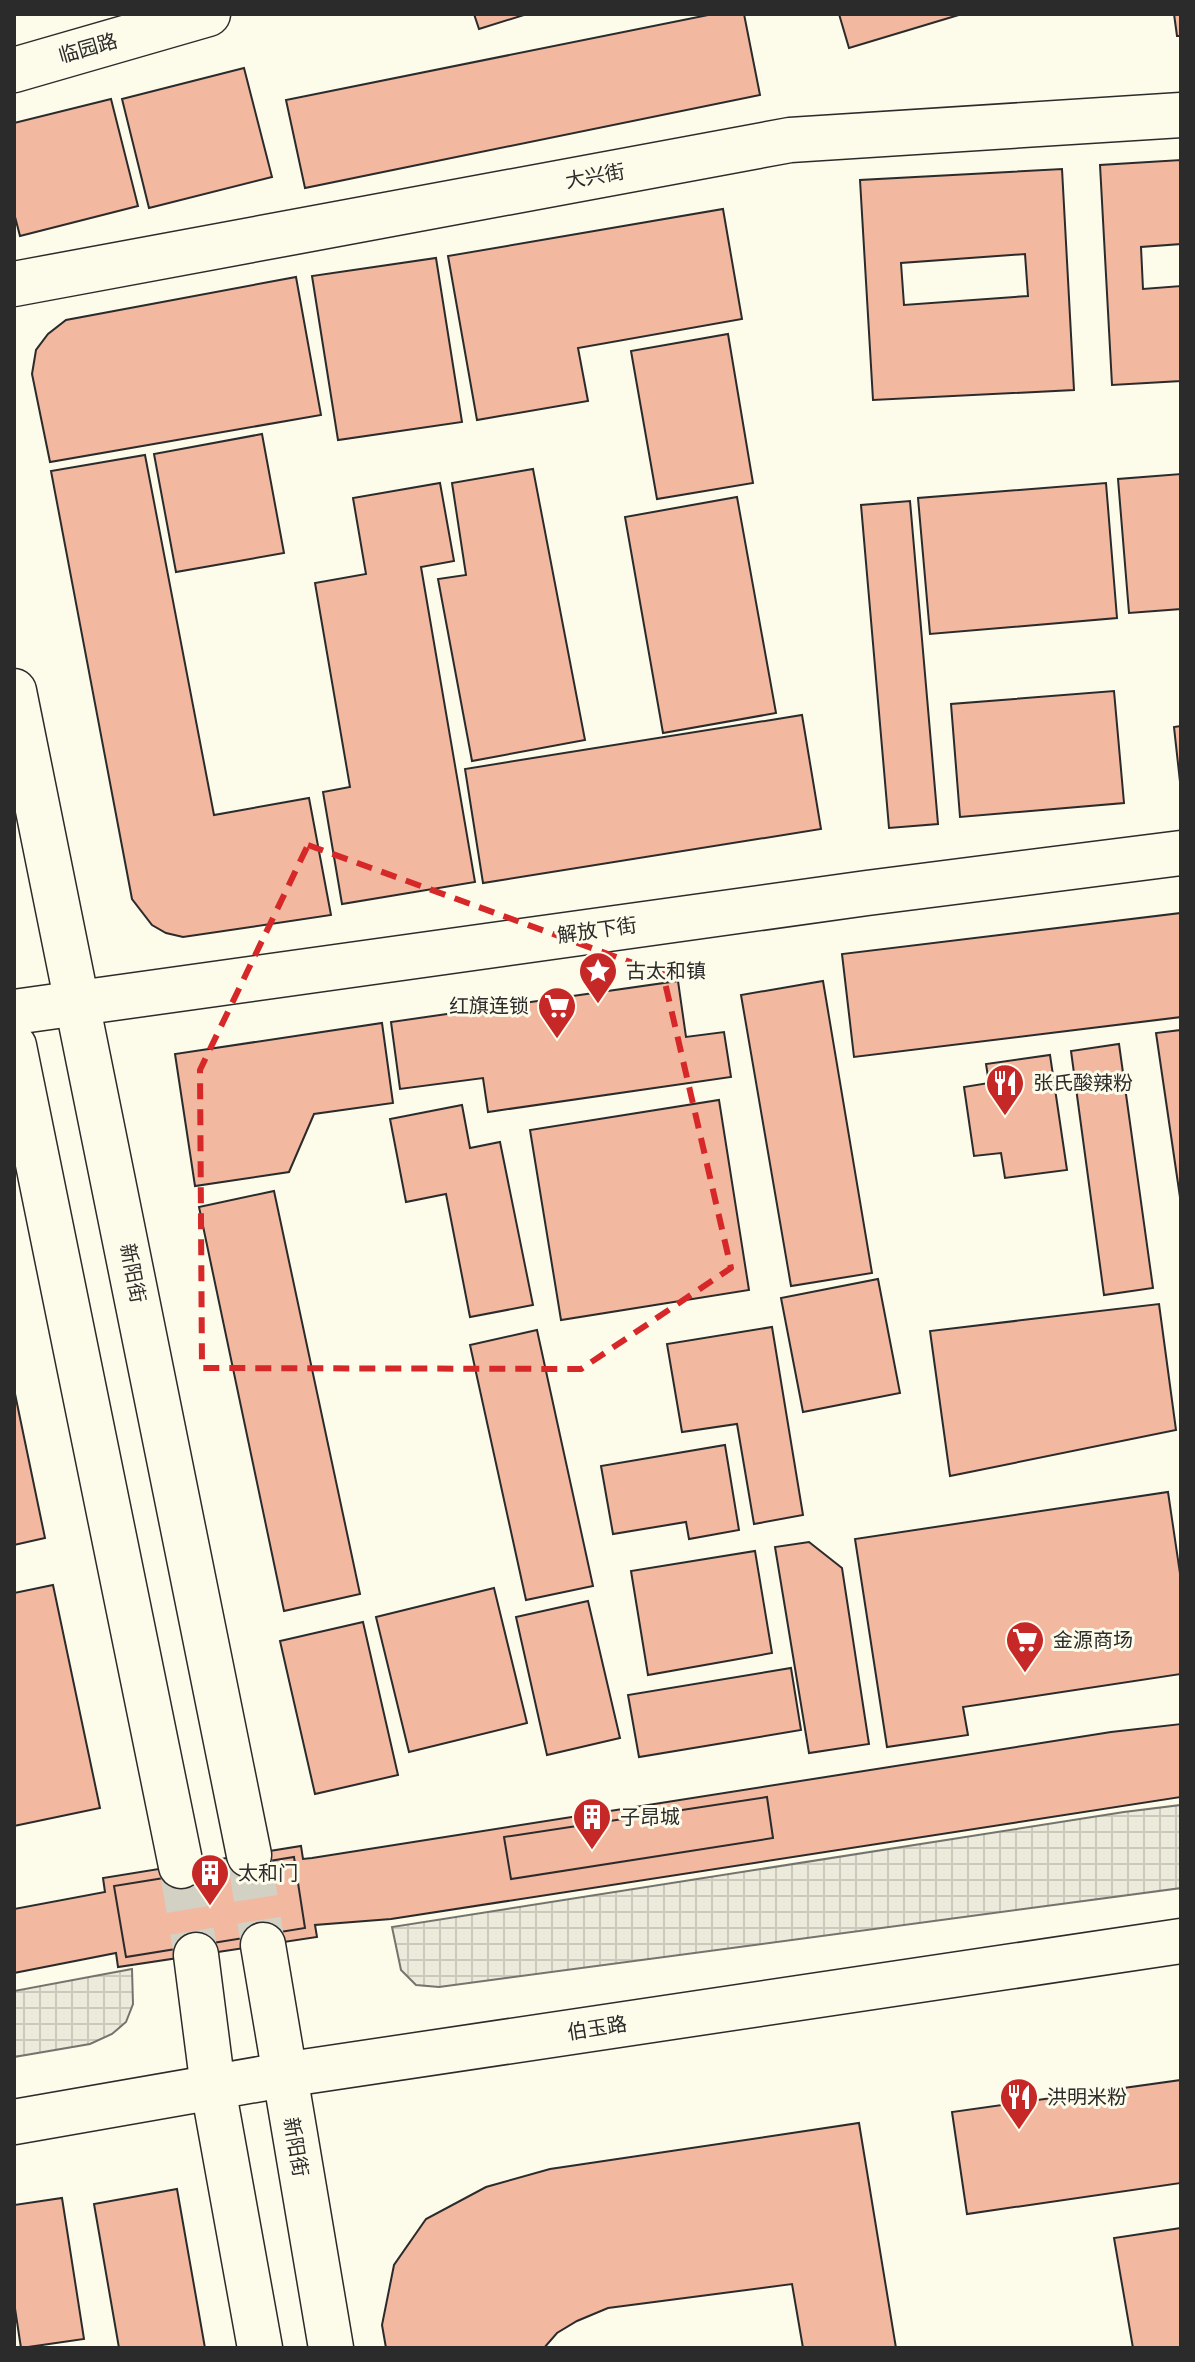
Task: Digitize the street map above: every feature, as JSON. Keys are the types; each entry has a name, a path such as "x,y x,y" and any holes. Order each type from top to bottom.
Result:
{"main road":[{"name":"临园路","path":"14,70 208,14"},
{"name":"大兴街","path":"14,284 790,140 1181,115"},
{"name":"新阳街","path":"14,691 249,1855"},
{"name":"解放下街","path":"14,1012 867,893 1181,853"},
{"path":"14,1046 181,1866"},
{"name":"伯玉路","path":"14,2122 283,2075 1181,1941"},
{"name":"新阳街","path":"263,1945 331,2348"},
{"path":"196,1955 213,2088 260,2348"}],"highlighted area":[{"path":"308,845 663,974 731,1268 581,1369 202,1368 200,1070"}],"shaded area":[{"path":"1181,1805 1181,1888 439,1987 416,1985 401,1970 392,1927 1124,1812"},
{"path":"132,1969 133,2004 126,2022 112,2034 90,2044 14,2057 14,1991"}],"building":[{"path":"474,14 527,14 479,29"},
{"path":"713,14 744,14 760,95 305,188 286,100"},
{"path":"839,14 962,14 849,48"},
{"path":"1174,14 1181,14 1181,36 1177,36"},
{"path":"244,68 272,177 149,208 122,99"},
{"path":"111,99 138,206 20,236 14,213 14,123"},
{"path":"1181,160 1181,244 1141,247 1143,289 1181,286 1181,381 1112,385 1100,165"},
{"path":"1062,169 1074,390 873,400 860,180","holes":["1025,254 1028,296 904,305 901,263"]},
{"path":"723,209 742,319 578,348 588,401 477,420 448,256"},
{"path":"436,258 462,422 338,440 312,276"},
{"path":"296,277 321,415 50,462 32,374 36,350 48,334 66,320"},
{"path":"728,334 753,483 657,499 631,351"},
{"path":"262,434 284,553 176,572 154,454"},
{"path":"145,455 214,815 309,798 331,915 183,937 166,933 152,925 132,899 51,471"},
{"path":"533,469 585,740 472,761 438,579 466,575 452,483"},
{"path":"1181,474 1181,609 1129,613 1118,479"},
{"path":"440,483 454,561 421,567 475,882 342,904 323,792 350,787 315,583 366,574 353,498"},
{"path":"1106,483 1117,618 930,634 918,498"},
{"path":"737,497 776,713 663,733 625,517"},
{"path":"910,501 938,824 889,828 861,505"},
{"path":"1114,691 1124,803 960,817 951,704"},
{"path":"802,715 821,829 483,883 465,769"},
{"path":"1181,726 1181,791 1174,727"},
{"path":"1181,913 1181,1017 854,1057 842,954"},
{"path":"678,981 686,1037 724,1032 731,1077 488,1112 483,1078 400,1089 391,1022"},
{"path":"823,981 872,1273 791,1286 741,995"},
{"path":"382,1023 393,1103 314,1114 289,1172 195,1186 175,1054"},
{"path":"1181,1030 1181,1204 1156,1033"},
{"path":"1119,1044 1153,1288 1104,1295 1071,1051"},
{"path":"1050,1055 1067,1170 1005,1178 1001,1153 974,1156 964,1087 989,1083 986,1064"},
{"path":"719,1100 749,1290 561,1320 530,1130"},
{"path":"462,1105 470,1148 500,1142 533,1305 470,1317 446,1194 406,1202 390,1119"},
{"path":"274,1191 360,1594 284,1611 199,1207"},
{"path":"878,1279 900,1393 803,1412 781,1298"},
{"path":"1159,1304 1176,1430 950,1476 930,1331"},
{"path":"772,1327 803,1515 754,1524 737,1424 682,1432 667,1344"},
{"path":"537,1330 593,1586 526,1600 470,1345"},
{"path":"14,1389 45,1538 14,1545"},
{"path":"725,1445 739,1530 689,1539 686,1522 613,1534 601,1466"},
{"path":"1168,1492 1181,1580 1181,1674 963,1707 968,1735 887,1747 855,1539"},
{"path":"809,1542 842,1568 869,1744 809,1753 775,1547"},
{"path":"755,1551 772,1653 648,1675 631,1571"},
{"path":"53,1585 100,1808 14,1826 14,1593"},
{"path":"494,1588 527,1723 409,1752 376,1617"},
{"path":"588,1601 620,1738 547,1755 516,1617"},
{"path":"363,1622 398,1775 315,1794 280,1641"},
{"path":"791,1668 801,1730 639,1757 628,1695"},
{"name":"子昂城","path":"1181,1724 1181,1797 391,1919 315,1925 317,1937 118,1967 116,1953 14,1973 14,1909 105,1892 103,1878 301,1846 303,1859 312,1858 1111,1732"},
{"path":"767,1797 773,1838 511,1879 504,1837"},
{"name":"太和门","path":"294,1857 305,1928 126,1957 114,1886"},
{"path":"1181,2080 1181,2183 967,2214 952,2112"},
{"path":"859,2123 896,2348 803,2348 792,2284 608,2308 557,2333 544,2348 386,2348 382,2325 394,2265 426,2219 486,2187 550,2169"},
{"path":"177,2189 205,2348 119,2348 94,2204"},
{"path":"62,2198 84,2339 21,2348 14,2302 14,2205"},
{"path":"1181,2228 1181,2348 1133,2348 1114,2238"}],"tunnel":[{"path":"249,1855 263,1945"},
{"path":"181,1866 196,1955"}],"place":[{"name":"古太和镇","path":"598,1005"},
{"name":"红旗连锁","path":"557,1040"},
{"name":"张氏酸辣粉","path":"1005,1117"},
{"name":"金源商场","path":"1025,1674"},
{"name":"子昂城","path":"592,1851"},
{"name":"太和门","path":"210,1907"},
{"name":"洪明米粉","path":"1019,2131"}]}
